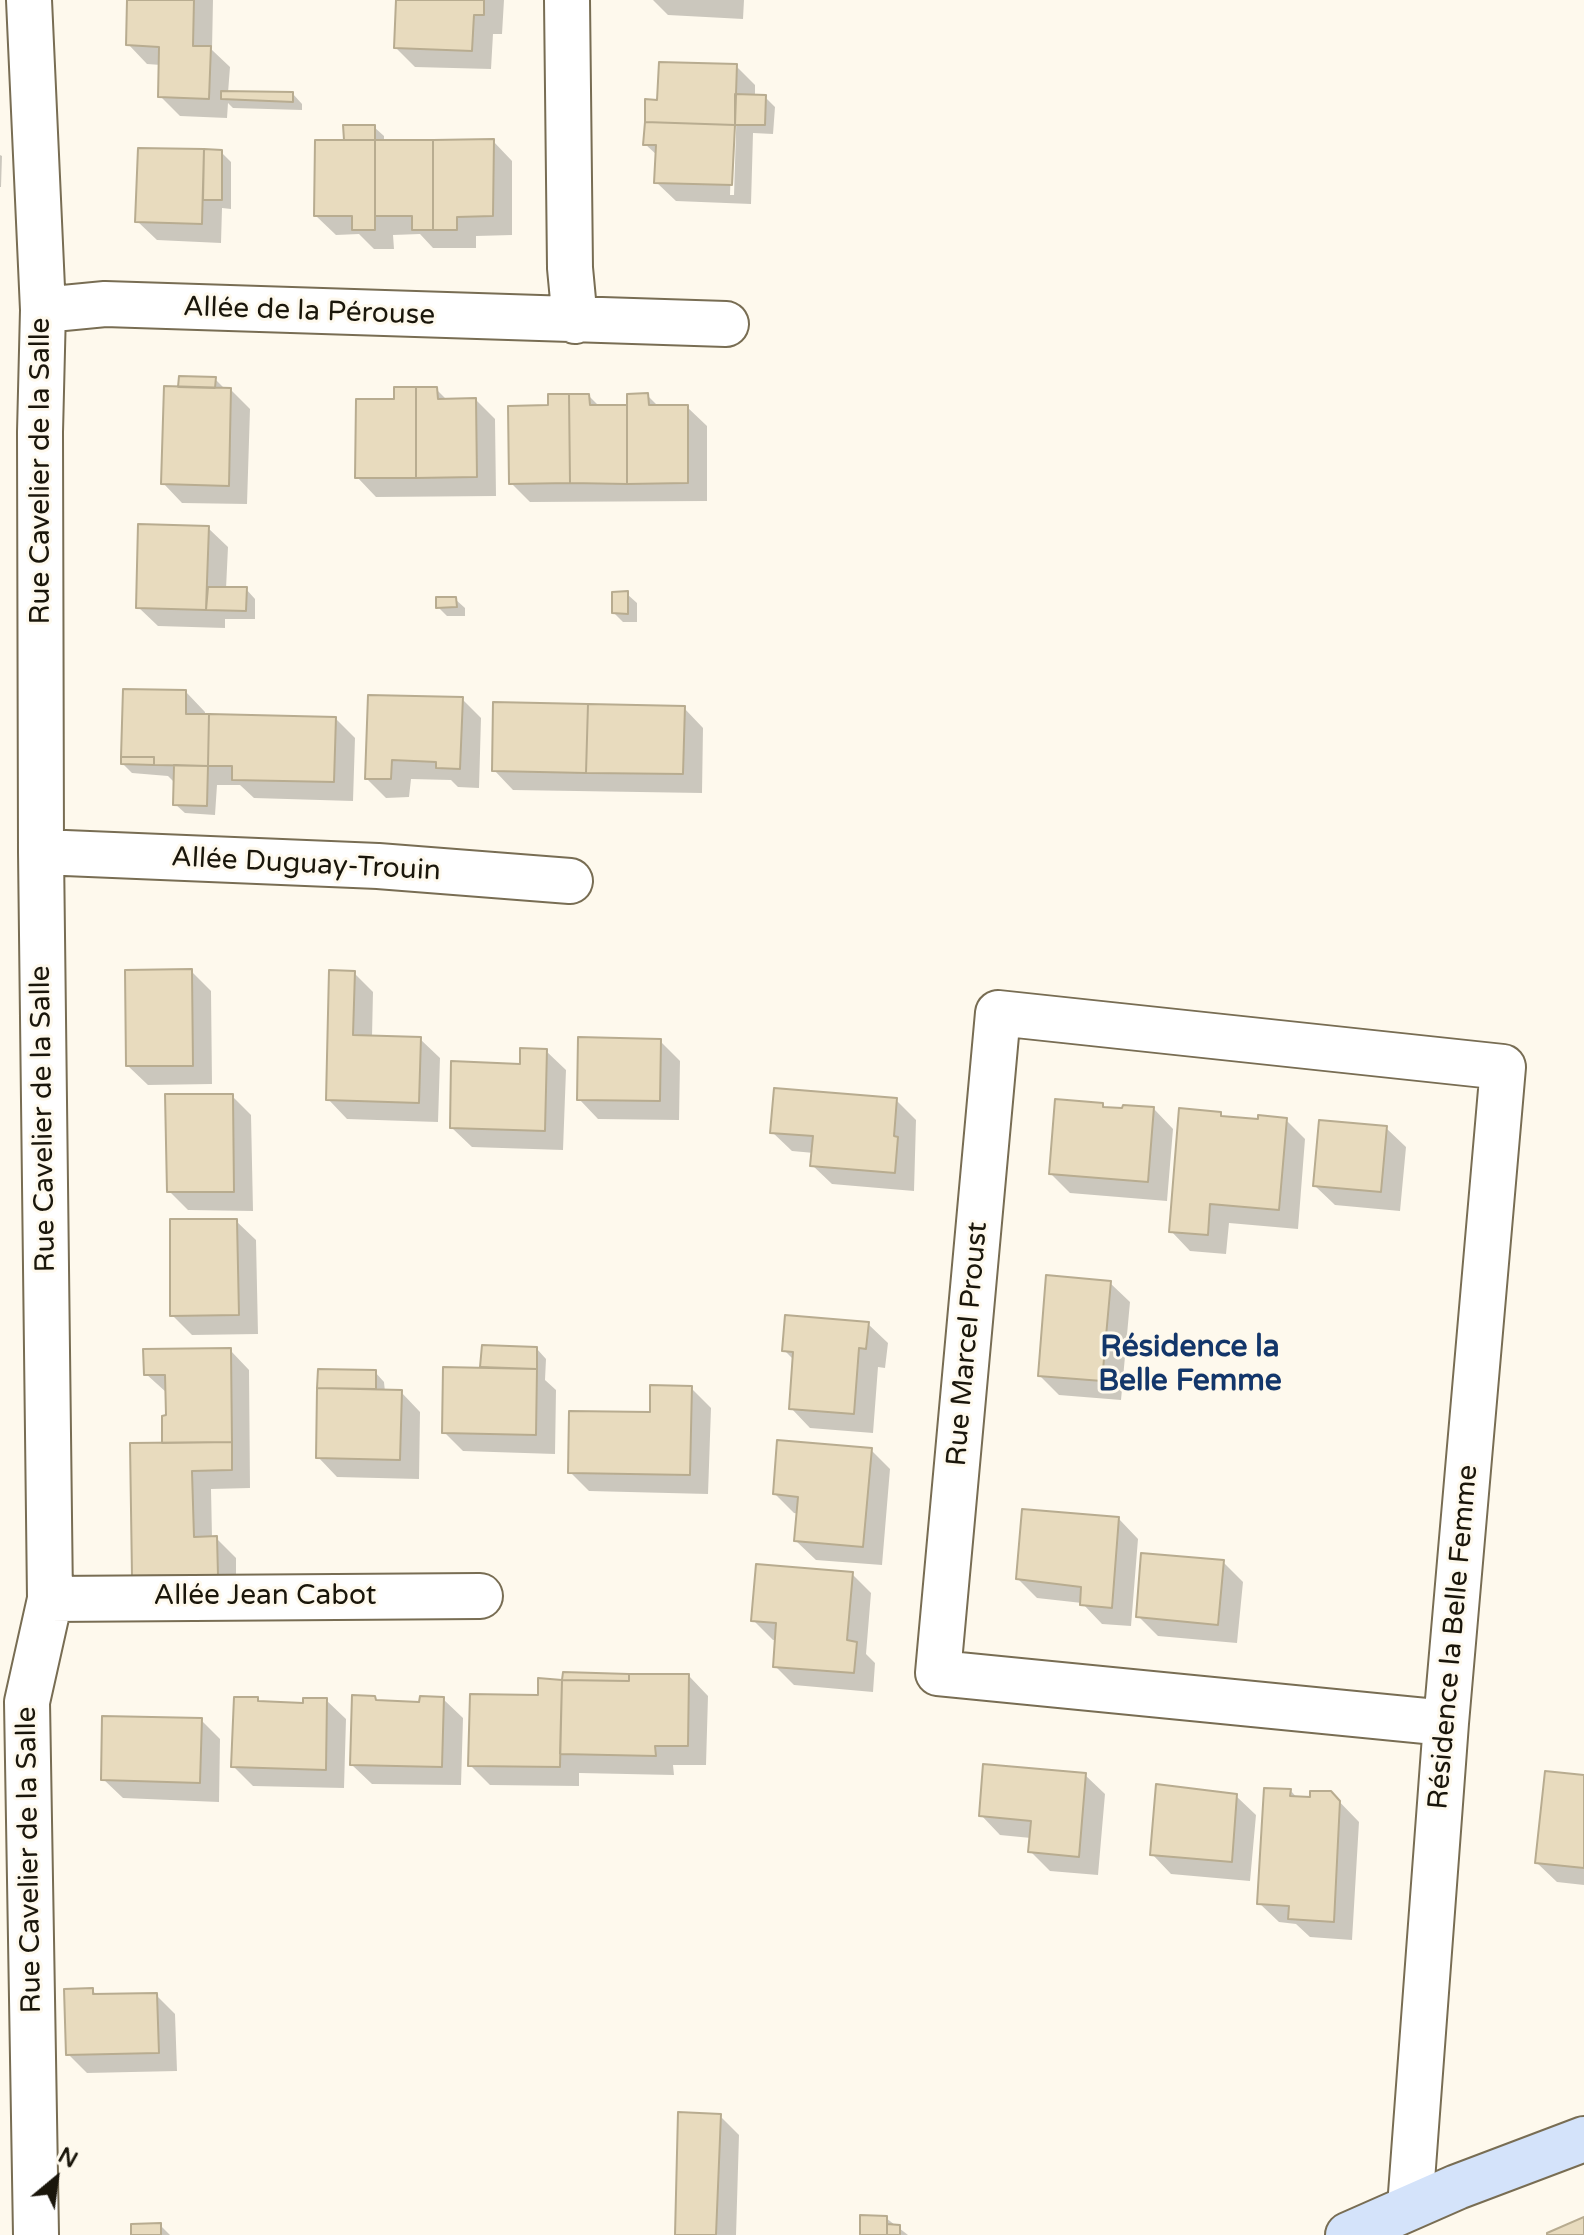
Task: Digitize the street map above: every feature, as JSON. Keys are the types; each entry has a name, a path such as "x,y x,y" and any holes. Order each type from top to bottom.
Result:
{"street":[{"name":"Rue Cavelier de la Salle","path":"29,0 43,310 40,432 41,852 50,1599 27,1702 36,2235"},
{"path":"567,0 570,268 575,321"},
{"name":"Allée de la Pérouse","path":"43,310 105,304 726,324"},
{"name":"Allée Duguay-Trouin","path":"41,852 378,866 570,881"},
{"name":"Rue Marcel Proust","path":"1446,1723 938,1673 998,1013 1503,1067"},
{"name":"Résidence la Belle Femme","path":"1410,2221 1446,1723 1503,1067"},
{"name":"Allée Jean Cabot","path":"50,1599 480,1596"},
{"path":"1348,2235 1410,2221 1584,2139"}],"building":[{"path":"127,0 194,0 193,46 211,46 209,99 158,97 159,47 126,45"},
{"path":"396,0 484,0 484,15 474,15 472,51 394,48"},
{"path":"659,62 737,64 735,125 645,122 645,99 657,100"},
{"path":"221,91 293,92 293,102 221,99"},
{"path":"735,94 766,95 765,125 735,125"},
{"path":"645,122 735,125 732,185 654,183 656,145 643,145"},
{"path":"343,125 375,125 375,140 344,140"},
{"path":"494,139 493,216 457,217 457,230 433,230 433,140"},
{"path":"315,140 375,140 375,230 352,230 352,216 314,216"},
{"path":"375,140 433,140 433,230 412,230 412,216 375,216"},
{"path":"138,148 204,149 202,224 135,222"},
{"path":"204,149 222,150 222,200 203,200"},
{"path":"179,376 216,377 215,388 178,387"},
{"path":"164,386 231,388 229,486 161,484"},
{"path":"394,387 416,387 416,478 355,478 356,399 394,399"},
{"path":"416,387 437,387 438,399 476,398 477,477 416,478"},
{"path":"648,393 649,405 688,405 688,483 627,484 627,394"},
{"path":"548,394 569,394 570,483 509,484 508,406 548,405"},
{"path":"569,394 589,394 590,405 627,405 627,484 570,483"},
{"path":"138,524 209,526 206,610 136,608"},
{"path":"208,587 247,587 246,611 206,610"},
{"path":"628,591 628,614 612,613 612,592"},
{"path":"436,597 456,597 457,607 436,608"},
{"path":"123,689 186,690 186,714 209,714 208,766 154,765 154,757 121,757"},
{"path":"368,695 463,697 460,769 436,768 436,762 392,760 391,779 365,779"},
{"path":"493,702 588,704 586,773 492,771"},
{"path":"588,704 685,706 683,774 586,773"},
{"path":"209,714 336,717 334,782 232,780 232,766 208,766"},
{"path":"121,757 154,757 154,765 121,764"},
{"path":"174,765 208,766 207,806 173,805"},
{"path":"192,969 193,1066 126,1066 125,970"},
{"path":"329,970 355,971 353,1035 421,1037 419,1103 326,1100"},
{"path":"578,1037 661,1039 660,1101 577,1100"},
{"path":"520,1048 547,1049 545,1131 450,1128 451,1061 520,1064"},
{"path":"774,1088 897,1098 895,1173 810,1166 813,1136 770,1133"},
{"path":"165,1094 233,1094 234,1192 167,1192"},
{"path":"1055,1099 1103,1103 1103,1107 1154,1107 1148,1182 1049,1174"},
{"path":"1179,1108 1221,1112 1221,1116 1287,1118 1279,1210 1210,1204 1208,1235 1169,1232"},
{"path":"1319,1120 1387,1126 1381,1192 1313,1186"},
{"path":"170,1219 237,1219 239,1315 170,1316"},
{"path":"1046,1275 1111,1281 1102,1381 1038,1376"},
{"path":"785,1315 869,1322 866,1349 859,1348 854,1414 789,1409 793,1352 782,1351"},
{"path":"482,1345 537,1347 537,1369 480,1367"},
{"path":"231,1348 232,1442 162,1443 162,1416 166,1415 165,1375 144,1375 143,1349"},
{"path":"443,1367 537,1369 536,1435 442,1433"},
{"path":"318,1369 376,1370 376,1389 317,1388"},
{"path":"650,1385 692,1386 690,1475 568,1473 569,1411 650,1412"},
{"path":"317,1388 402,1390 400,1460 316,1458"},
{"path":"777,1440 872,1448 863,1547 794,1541 798,1497 773,1494"},
{"path":"232,1442 232,1470 192,1471 194,1537 217,1536 218,1575 132,1576 130,1443"},
{"path":"1022,1509 1119,1517 1112,1608 1080,1605 1081,1587 1016,1579"},
{"path":"1141,1553 1224,1560 1218,1625 1136,1617"},
{"path":"756,1564 853,1572 847,1640 857,1642 854,1673 773,1667 776,1623 751,1621"},
{"path":"563,1672 629,1674 629,1681 562,1680"},
{"path":"629,1674 689,1674 688,1746 655,1746 656,1756 560,1754 562,1680 629,1681"},
{"path":"538,1678 562,1680 560,1767 468,1766 470,1694 538,1695"},
{"path":"352,1695 375,1696 376,1700 419,1702 420,1696 444,1697 442,1767 350,1765"},
{"path":"234,1697 303,1703 303,1698 327,1698 326,1770 231,1767"},
{"path":"102,1716 202,1718 200,1783 101,1780"},
{"path":"983,1764 1086,1773 1079,1857 1028,1852 1031,1821 979,1816"},
{"path":"1545,1771 1584,1775 1584,1868 1535,1863"},
{"path":"1156,1784 1237,1794 1232,1862 1150,1855"},
{"path":"1264,1788 1291,1789 1290,1796 1310,1797 1310,1791 1331,1791 1340,1801 1334,1922 1288,1919 1289,1906 1257,1904"},
{"path":"93,1988 93,1994 157,1993 159,2053 66,2055 64,1989"},
{"path":"678,2112 721,2114 716,2235 675,2235"},
{"path":"860,2215 887,2216 887,2235 860,2235"},
{"path":"1584,2217 1584,2235 1547,2235 1547,2233"},
{"path":"161,2223 161,2235 131,2235 131,2224"},
{"path":"887,2224 900,2225 900,2235 887,2235"}],"district":[{"name":"Résidence la Belle Femme","path":"1190,1365"}]}
